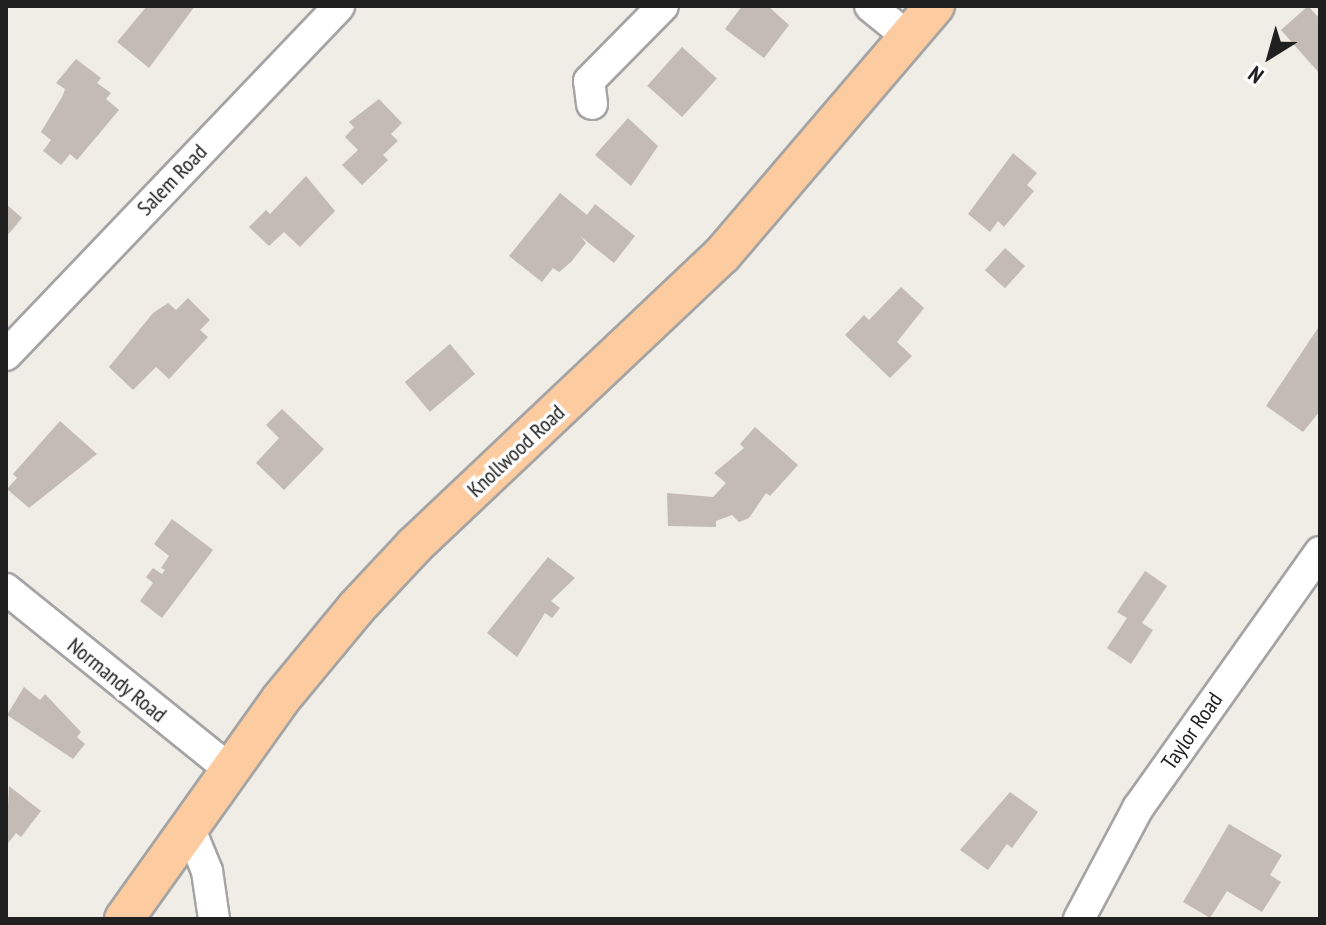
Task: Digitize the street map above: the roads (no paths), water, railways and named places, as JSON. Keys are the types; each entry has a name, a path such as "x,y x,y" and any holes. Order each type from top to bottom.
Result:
{"main road":[{"name":"Knollwood Road","path":"124,919 230,770 365,597 722,255 935,6"}],"street":[{"name":"Salem Road","path":"6,355 339,6"},
{"path":"592,104 589,81 663,6"},
{"path":"870,6 908,37"},
{"name":"Taylor Road","path":"1079,919 1138,808 1320,552"},
{"name":"Normandy Road","path":"6,589 230,770"},
{"path":"189,827 207,871 214,919"}]}
